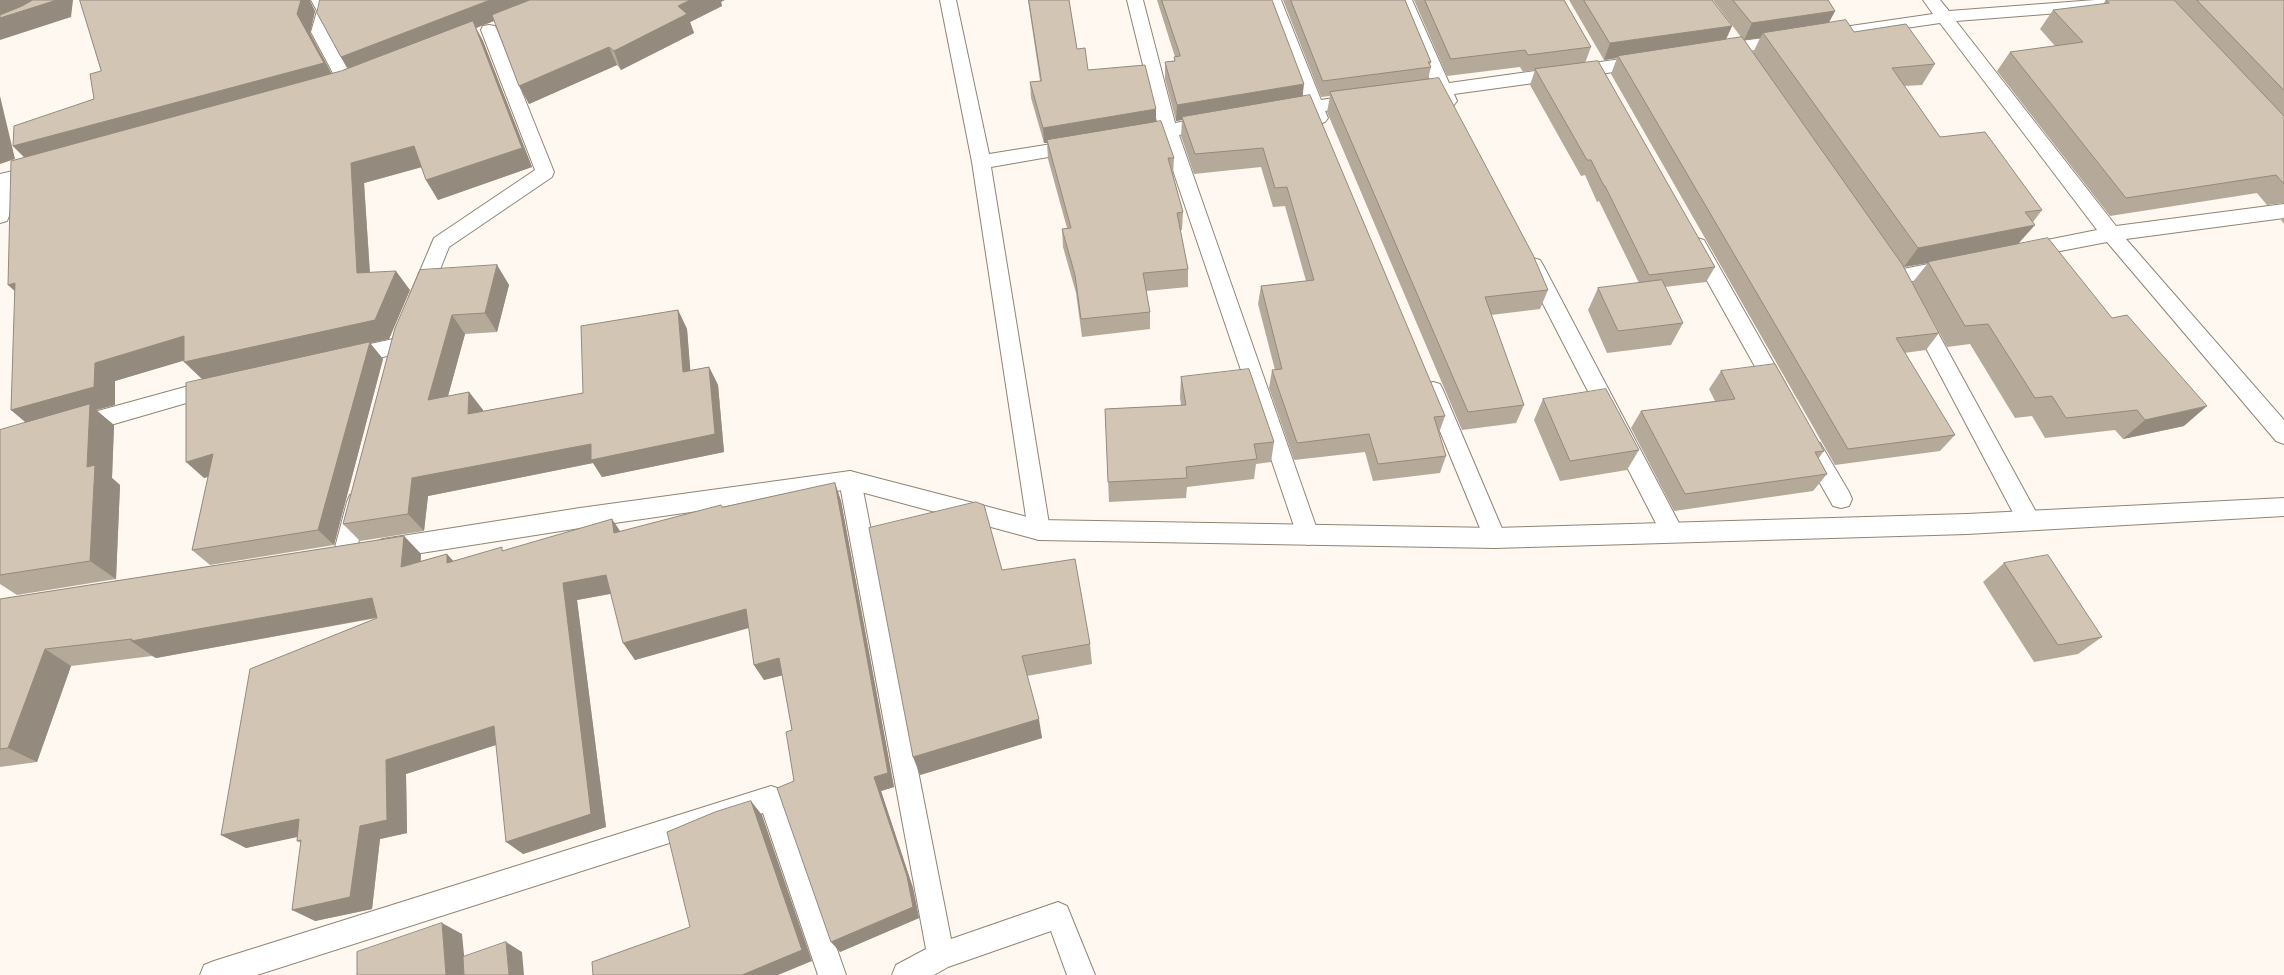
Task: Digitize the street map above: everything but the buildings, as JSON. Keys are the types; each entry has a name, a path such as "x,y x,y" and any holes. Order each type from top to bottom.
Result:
{"street":[{"path":"319,0 325,11 319,32 348,85"},
{"path":"948,0 981,162 1039,530"},
{"path":"1135,0 1168,130 1308,535"},
{"path":"1273,0 1314,106 1327,135"},
{"path":"1404,0 1442,90 1457,118"},
{"path":"1931,0 1946,17 2111,234 2284,435"},
{"path":"1698,53 1946,17 2159,3"},
{"path":"412,312 441,243 545,172 488,30"},
{"path":"1724,30 1751,66"},
{"path":"1585,48 1600,76"},
{"path":"1397,95 1600,76 1659,59"},
{"path":"1268,114 1374,98"},
{"path":"1121,138 1229,120"},
{"path":"981,162 1098,142"},
{"path":"0,216 2,181 58,166"},
{"path":"2004,256 2111,234 2284,210"},
{"path":"1687,229 1790,409"},
{"path":"1526,251 1672,532"},
{"path":"1966,263 1900,282 2028,519"},
{"path":"329,362 401,339 392,369"},
{"path":"1425,370 1495,538"},
{"path":"54,432 192,392 230,384"},
{"path":"1802,430 1841,499"},
{"path":"850,480 941,956"},
{"path":"321,558 580,518 850,480 1039,530 1495,538 1959,524 2028,519 2284,507"},
{"path":"344,555 362,485"},
{"path":"214,975 771,798 832,975"},
{"path":"906,975 941,956 1058,915 1081,975"}]}
